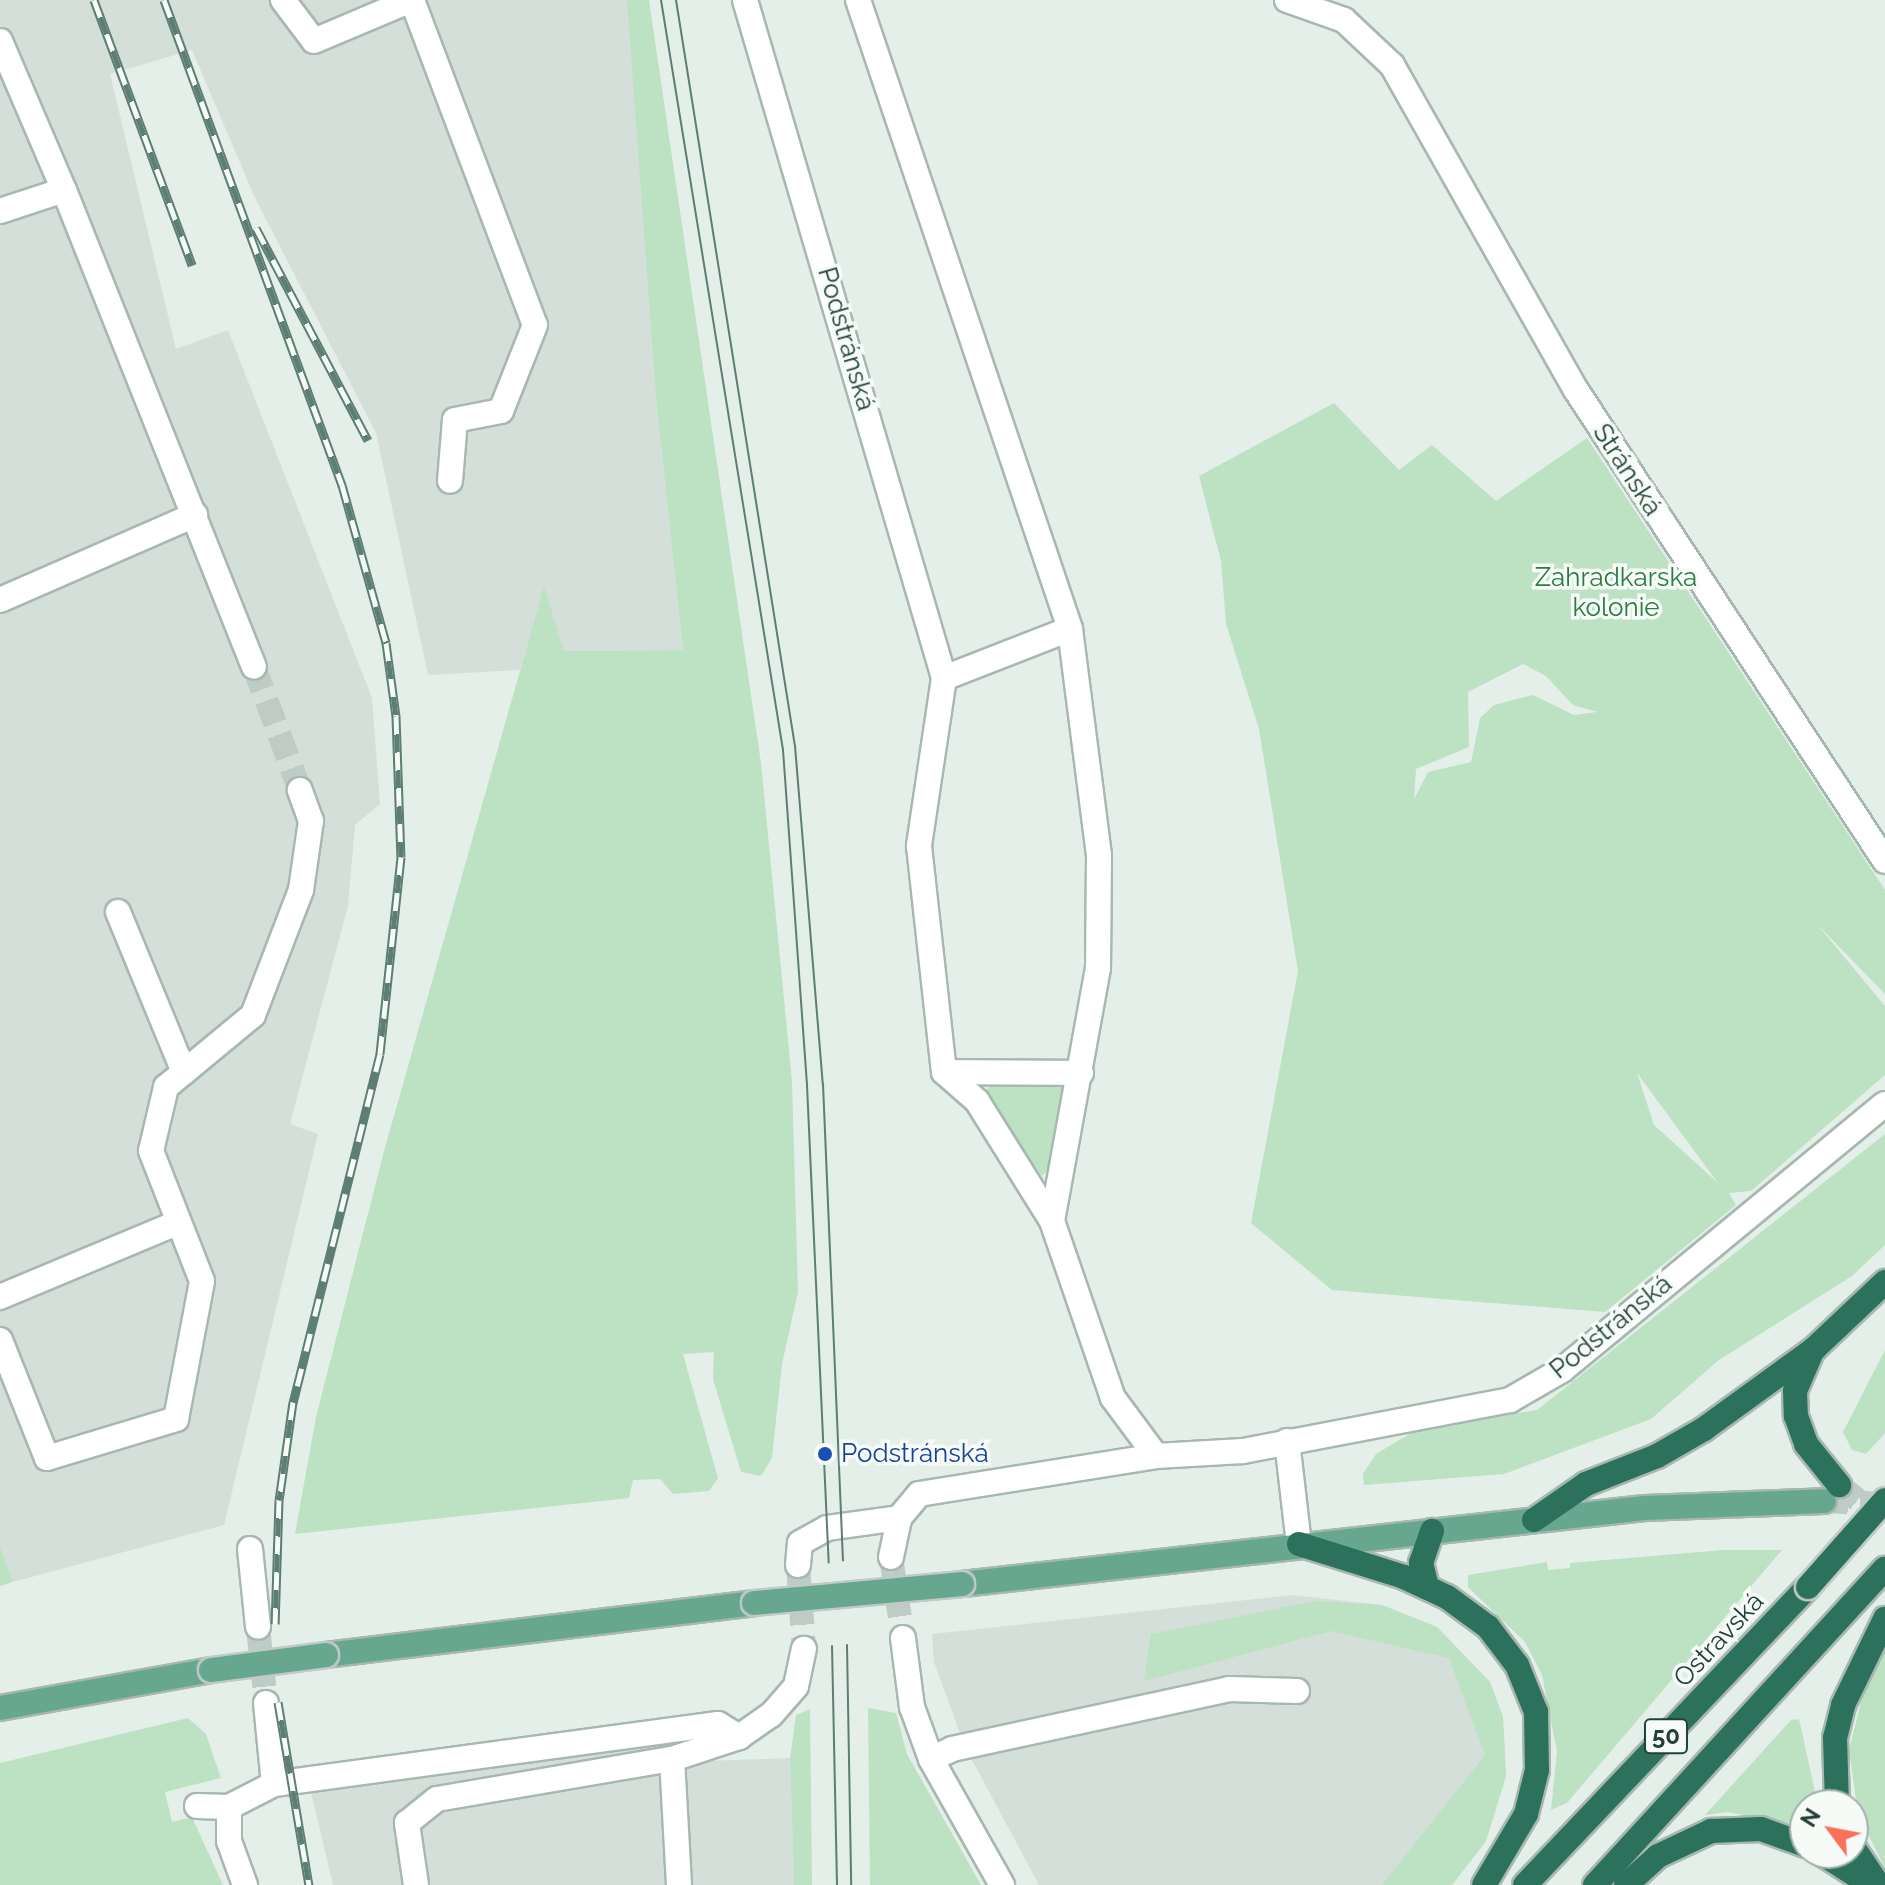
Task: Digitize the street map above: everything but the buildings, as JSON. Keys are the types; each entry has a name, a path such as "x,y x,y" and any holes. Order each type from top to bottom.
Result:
{"highway":[{"path":"1534,1520 1586,1484 1679,1445 1814,1349 1885,1282"},
{"path":"1814,1349 1797,1380 1794,1404 1806,1444 1832,1493"},
{"name":"Ostravská","path":"1525,1885 1808,1587 1885,1500"},
{"path":"1427,1587 1421,1563 1432,1531"},
{"path":"1299,1544 1427,1587 1465,1608 1496,1635 1517,1665 1536,1712 1540,1749 1530,1803 1484,1885"},
{"name":"50","path":"1595,1885 1885,1569"},
{"path":"1837,1789 1835,1738 1843,1705 1885,1619"},
{"path":"1626,1885 1658,1856 1711,1831 1761,1829 1789,1839"},
{"path":"1846,1869 1871,1885"}],"main road":[{"path":"0,1708 211,1670 754,1603 962,1584 1534,1520 1832,1493"}],"street":[{"path":"283,0 314,41 412,0 535,325 501,411 455,420 450,481"},
{"name":"Podstránská","path":"745,0 944,678 919,846 944,1072"},
{"path":"858,0 1070,629 1099,855 1098,968 1052,1221"},
{"name":"Stránská","path":"1287,0 1344,20 1392,65 1576,390 1885,861"},
{"path":"0,41 64,190 254,667"},
{"path":"0,211 64,190"},
{"path":"0,600 195,515"},
{"path":"944,678 1070,629"},
{"path":"0,1340 47,1458 176,1419 202,1281 151,1151 166,1087 253,1015 301,890 311,821 300,790"},
{"path":"118,912 184,1072"},
{"path":"944,1072 1081,1073"},
{"path":"944,1072 977,1101 1052,1221 1113,1398 1156,1456"},
{"name":"Podstránská","path":"899,1518 919,1494 1156,1456 1243,1451 1510,1400 1562,1370 1885,1104"},
{"path":"0,1297 177,1223"},
{"path":"1287,1441 1299,1544"},
{"path":"798,1565 800,1543 827,1528 899,1518 891,1557"},
{"path":"250,1549 258,1627"},
{"path":"903,1638 912,1707 931,1759 1002,1885"},
{"path":"416,1885 407,1823 437,1799 672,1759 739,1737 771,1715 796,1686 804,1649"},
{"path":"931,1759 952,1749 1229,1689 1297,1691"},
{"path":"266,1703 274,1784"},
{"path":"197,1806 229,1807 274,1784 718,1724 739,1737"},
{"path":"672,1759 679,1885"},
{"path":"229,1807 229,1841 245,1885"}],"shaded area":[{"path":"0,0 632,0 657,409 683,650 564,651 544,587 520,670 428,675 376,433 255,198 192,50 110,74 176,349 228,330 372,698 380,804 355,825 348,906 290,1124 318,1134 224,1525 13,1582 0,1546"},
{"path":"1293,1595 1382,1605 1437,1627 1490,1682 1503,1717 1506,1776 1486,1841 1452,1885 1039,1885 965,1747 934,1662 932,1634"},
{"path":"696,1732 703,1761 790,1758 794,1885 333,1885 310,1788"}],"green space":[{"path":"627,0 649,0 761,763 792,1081 798,1292 782,1364 772,1458 761,1476 741,1472 713,1379 714,1352 683,1354 718,1478 709,1491 673,1494 660,1479 633,1480 629,1498 295,1534 316,1417 384,1151 544,586 564,651 683,650 657,409"},
{"name":"Zahradkarska kolonie","path":"1334,403 1399,470 1432,445 1496,501 1587,438 1885,890 1885,994 1816,923 1885,1006 1885,1075 1751,1191 1729,1193 1736,1205 1605,1312 1332,1290 1251,1223 1298,971 1259,729 1226,624 1221,561 1199,476","holes":["1523,664 1546,676 1573,705 1597,712 1574,715 1533,695 1494,705 1480,718 1471,762 1428,772 1414,799 1416,769 1469,747 1468,692","1637,1073 1718,1183 1654,1125"]},
{"path":"1062,1082 1066,1093 1049,1169 1042,1176 984,1092 993,1083"},
{"path":"1885,1134 1885,1245 1852,1276 1719,1360 1651,1419 1504,1474 1364,1485 1363,1474 1376,1454 1416,1430 1537,1410"},
{"path":"1885,1350 1885,1433 1866,1454 1852,1450 1843,1432"},
{"path":"0,1546 13,1582 0,1586"},
{"path":"1723,1550 1782,1550 1567,1803 1551,1810 1557,1751 1542,1675 1525,1642 1468,1587 1468,1575 1547,1562 1548,1570 1570,1568 1570,1563"},
{"path":"1315,1601 1382,1605 1437,1627 1490,1682 1503,1717 1506,1776 1486,1841 1452,1885 1382,1885 1485,1755 1449,1658 1331,1631 1144,1681 1151,1634"},
{"path":"1885,1647 1885,1868 1869,1836 1869,1789 1854,1789 1849,1750 1865,1686"},
{"path":"868,1708 896,1713 907,1754 981,1885 870,1885"},
{"path":"810,1709 812,1885 794,1885 790,1758 796,1715"},
{"path":"188,1718 206,1734 221,1778 165,1792 172,1822 192,1817 223,1885 0,1885 0,1763"},
{"path":"1799,1719 1814,1789 1789,1789 1789,1823 1728,1812 1705,1815 1791,1720"}],"tunnel":[{"path":"254,667 300,790"},
{"path":"1839,1485 1860,1502"},
{"path":"1824,1501 1885,1504"},
{"path":"891,1557 903,1638"},
{"path":"798,1565 804,1649"},
{"path":"258,1627 266,1703"}],"tram line":[{"path":"661,0 783,750 807,1085 829,1562"},
{"path":"676,0 795,746 823,1084 843,1561"},
{"path":"847,1645 851,1885"},
{"path":"832,1646 837,1885"}],"railway":[{"path":"94,0 192,265"},
{"path":"164,0 342,485 386,643 396,716 401,857 380,1054 293,1402 279,1500 275,1624"},
{"path":"256,228 368,440"},
{"path":"278,1702 309,1885"}],"place":[{"name":"Podstránská","path":"825,1454"}]}
